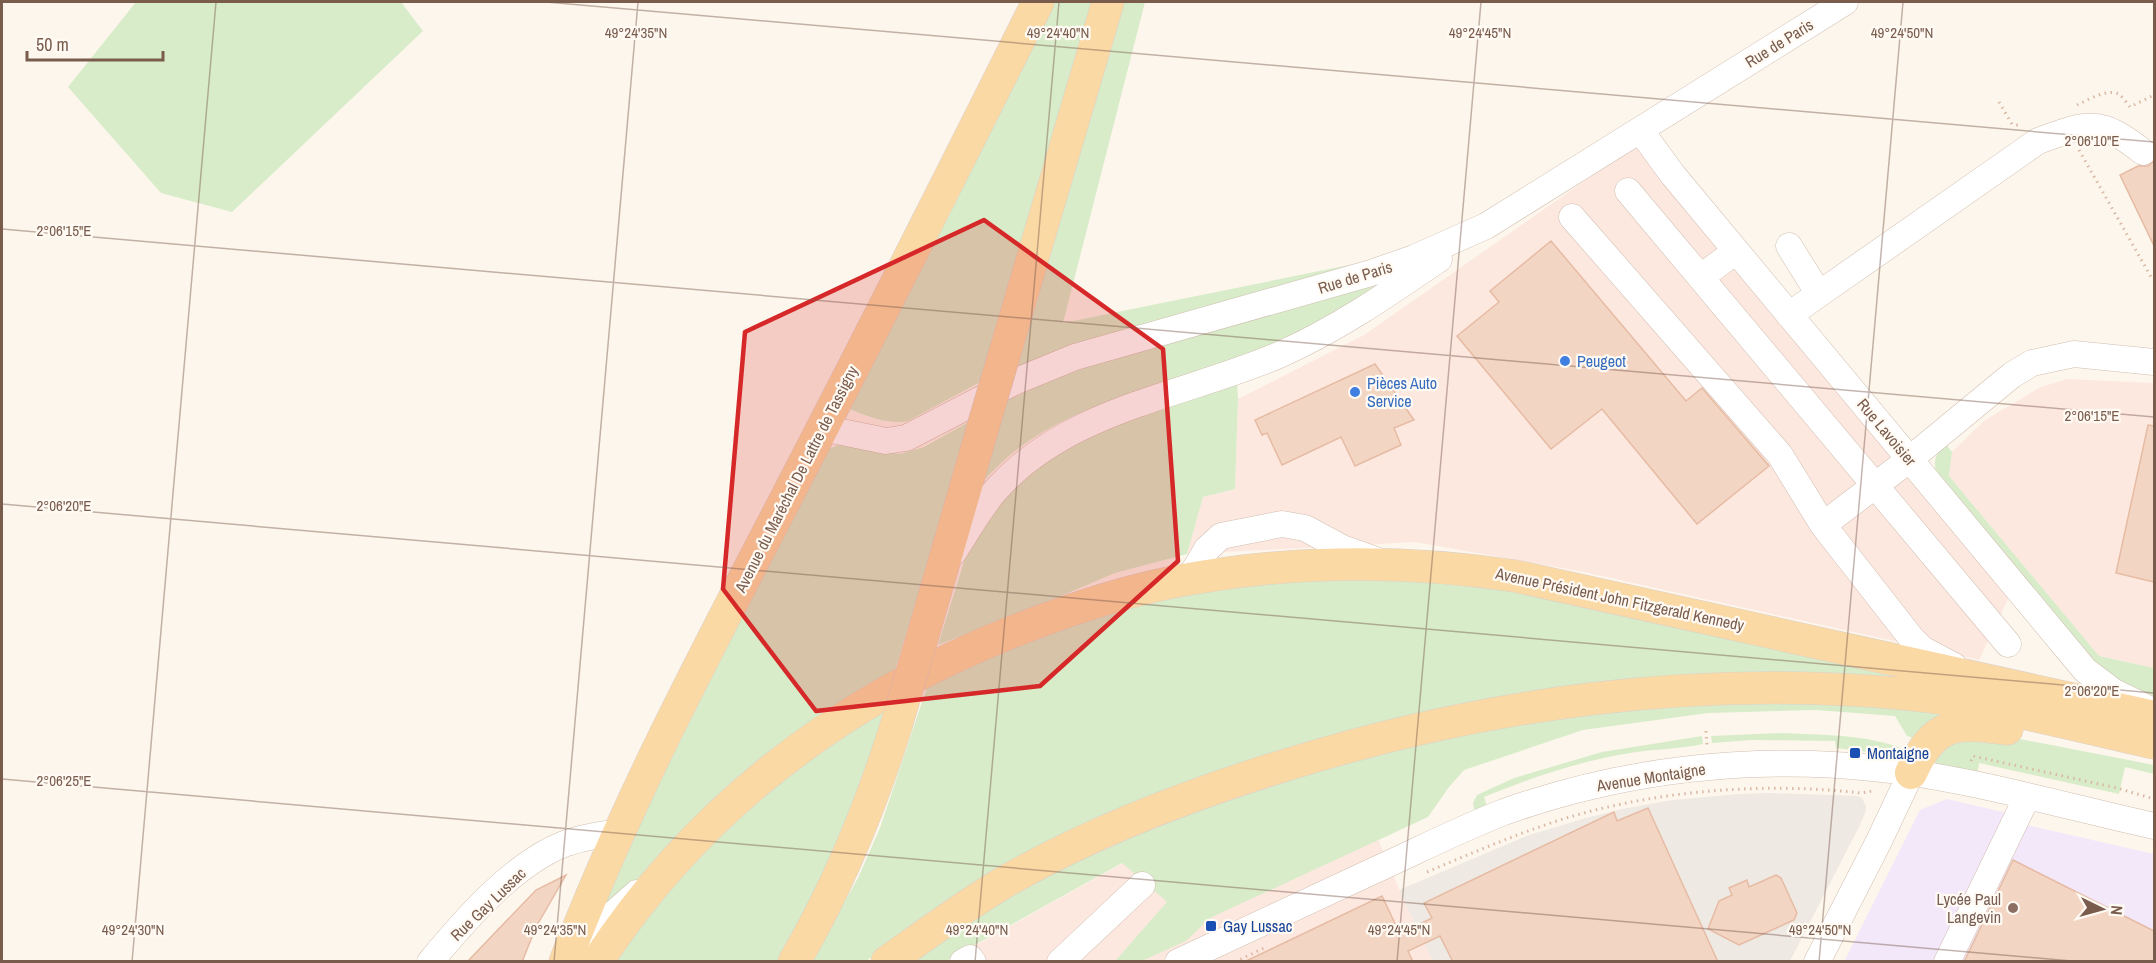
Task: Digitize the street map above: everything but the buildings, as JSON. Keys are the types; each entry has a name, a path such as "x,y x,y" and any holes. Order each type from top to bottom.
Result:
{"main road":[{"name":"Avenue du Maréchal De Lattre de Tassigny","path":"569,960 597,881 618,832 694,675 822,429 1038,2"},
{"path":"794,962 822,913 855,843 896,726 1108,2"},
{"name":"Avenue Président John Fitzgerald Kennedy","path":"569,960 642,899 716,818 766,773 804,744 872,700 971,650 1035,623 1117,596 1189,579 1306,566 1403,564 1458,568 1543,581 2154,717"},
{"path":"886,962 1005,882 1094,837 1160,808 1252,775 1356,744 1492,713 1585,700 1695,690 1773,688 1852,690 1910,694 1966,703 2154,743"},
{"path":"1905,784 1922,751 1935,735 1961,725 1982,725 2154,754"}],"street":[{"name":"Rue de Paris","path":"822,429 886,441 906,438 1014,382 1076,357 1392,267 1486,226 1845,2"},
{"path":"1789,315 2038,141 2068,130 2099,126 2115,131 2143,152"},
{"name":"Rue Lavoisier","path":"1640,130 1672,175 2085,670 2114,692 2154,711"},
{"path":"1628,191 2008,644"},
{"path":"1572,218 1780,455 1823,525 1912,639 1932,655 1976,677"},
{"path":"938,577 986,501 1020,466 1049,446 1101,418 1238,371 1313,339 1402,284 1486,226"},
{"path":"1789,246 1819,294"},
{"path":"1701,277 1736,251"},
{"path":"1823,525 1910,459 2012,375 2032,363 2074,354 2154,362"},
{"path":"1189,579 1207,549 1221,536 1282,524 1305,528 1362,556 1403,564"},
{"name":"Avenue Montaigne","path":"1178,962 1486,820 1585,788 1677,771 1750,764 1827,764 1905,784 1959,782 2154,826"},
{"path":"1817,962 1879,841 1905,784"},
{"path":"1947,962 2027,797"},
{"name":"Rue Gay Lussac","path":"430,962 482,906 525,867 565,844 618,832"},
{"path":"1060,962 1142,885"},
{"path":"963,962 970,958 973,962"}],"path":[{"path":"2068,130 2151,277 2154,276"},
{"path":"1959,782 1962,768 1969,767 1973,756 2117,788 2154,800"},
{"path":"1424,873 1538,827 1566,818 1640,802 1696,793 1784,788 1861,793 1905,784"},
{"path":"1235,962 1267,946"}],"highlighted area":[{"path":"984,220 1163,349 1178,561 1040,686 816,711 723,589 745,332"}],"shaded area":[{"path":"1636,145 2009,597 1979,660 1584,572 1415,542 1187,554 1203,497 1235,489 1238,399 1364,335"},
{"path":"2067,379 2154,383 2154,668 2099,656 1949,476 1952,452 1985,420 2041,387"},
{"path":"1352,777 1399,889 1433,961 946,962 1123,863"},
{"path":"1772,793 1857,796 1862,798 1866,806 1860,825 1790,961 1433,961 1399,890 1529,835 1586,818 1672,800"},
{"name":"Lycée Paul Langevin","path":"1947,799 2007,813 2022,824 2154,854 2154,961 1844,962 1920,810"}],"green space":[{"path":"136,2 401,2 423,31 232,212 161,193 68,87"},
{"path":"1050,2 1098,2 984,380 908,421 891,422 867,416 843,406"},
{"path":"1120,2 1145,2 1063,323 1369,261 1014,372"},
{"path":"1380,279 1384,286 1282,342 1210,370 1137,393 1067,419 1035,437 1004,460 977,489 1004,402 1095,364 1142,348"},
{"path":"1237,383 1235,489 1203,497 1187,554 1115,573 938,645 966,555 987,518 1008,491 1040,463 1113,424"},
{"path":"972,420 895,670 774,747 601,916 611,886 670,761 819,461 828,449 841,444 900,454 924,447"},
{"path":"1945,443 1952,452 1949,476 2099,656 2154,668 2154,699 2096,670 1938,478 1935,467 1936,459"},
{"path":"1377,576 1515,587 1945,682 1457,706 956,898 866,961 810,962 858,878 880,828 927,687 1006,646 1083,620 1173,595 1232,586"},
{"path":"1730,700 1945,710 1921,740 1907,736 1895,716 1816,710 1708,713 1583,730 1464,770 1428,817 1210,918 1186,941 1142,961 1115,961 1167,902 1122,863 946,961 906,962 1012,892 1145,826 1391,746 1578,712"},
{"path":"884,711 846,831 801,926 778,961 611,962 672,881 793,767"},
{"path":"1973,732 2154,765 2154,774 2125,767 2119,794 1979,763 1977,776 1936,764 1934,755"},
{"path":"1781,733 1864,739 1911,752 1899,761 1891,760 1891,755 1836,748 1835,741 1751,740 1712,743 1711,736"},
{"path":"1702,736 1703,744 1611,756 1556,771 1484,797 1488,810 1474,809 1473,803 1477,795 1514,778 1602,752"}],"place":[{"name":"Peugeot","path":"1565,361"},
{"name":"Pièces Auto Service","path":"1355,392"},
{"name":"Montaigne","path":"1855,753"},
{"name":"Lycée Paul Langevin","path":"2013,908"},
{"name":"Gay Lussac","path":"1211,926"}]}
